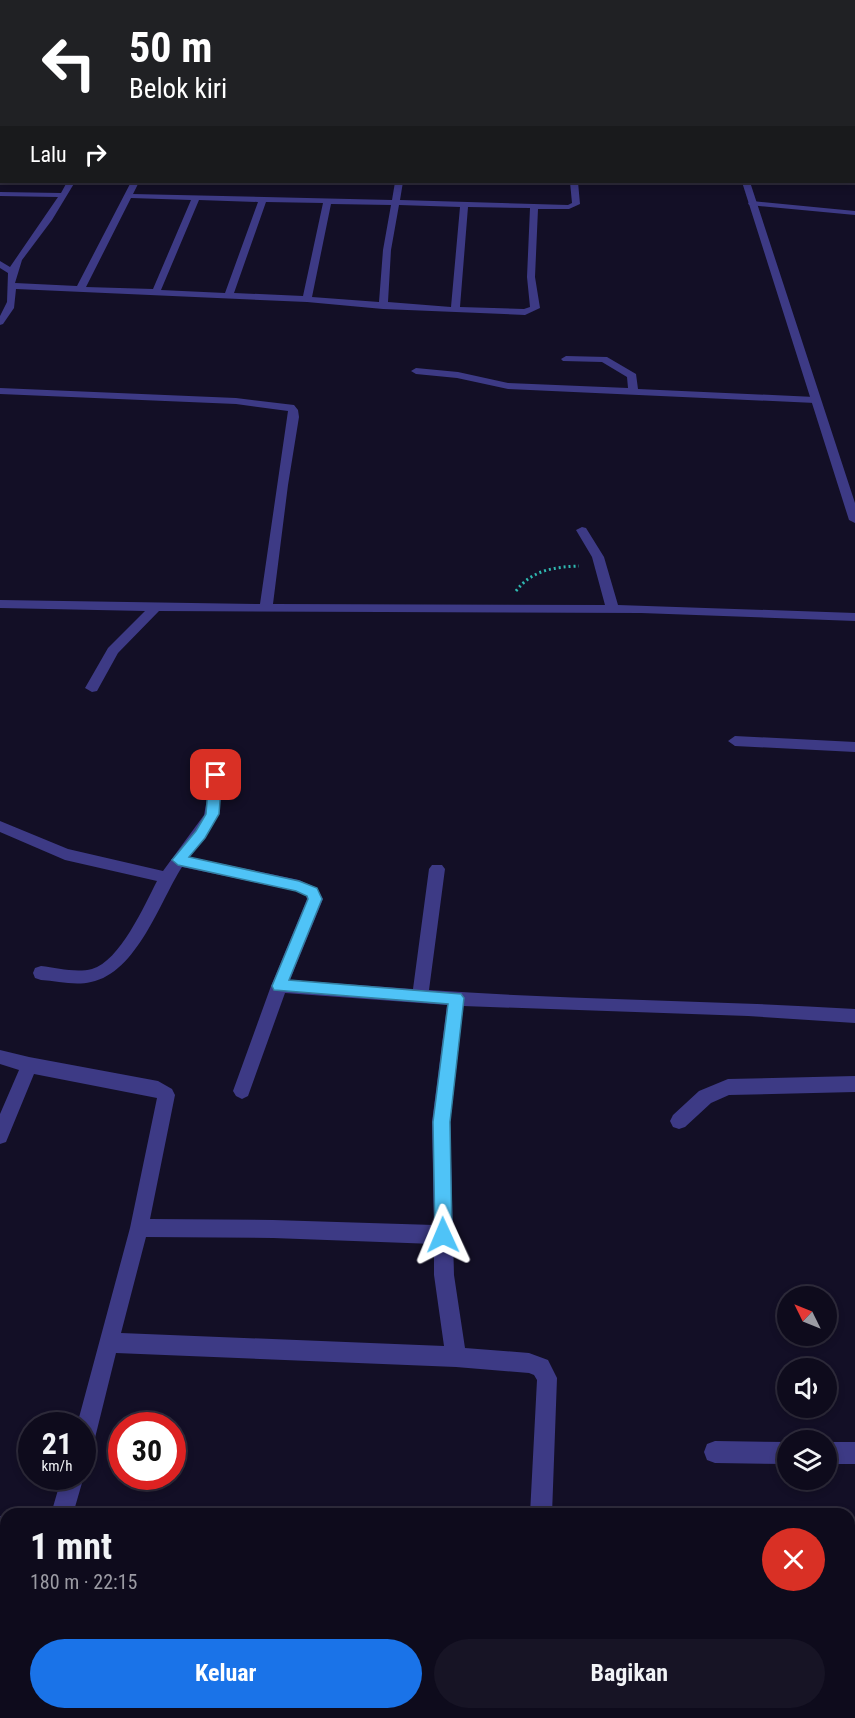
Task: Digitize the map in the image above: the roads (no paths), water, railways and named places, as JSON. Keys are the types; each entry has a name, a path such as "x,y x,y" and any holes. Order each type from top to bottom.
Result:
{"street":[{"path":"0,322 8,314 12,304 12,273 19,258 70,183"},
{"path":"80,289 134,183"},
{"path":"382,306 387,250 399,183"},
{"path":"127,196 573,206 576,201 574,183"},
{"path":"746,183 855,520"},
{"path":"0,194 64,195"},
{"path":"156,292 196,198"},
{"path":"229,294 263,199"},
{"path":"307,299 328,200"},
{"path":"455,310 464,203"},
{"path":"752,203 855,213"},
{"path":"13,286 229,294 382,306 525,312 535,308 531,277 534,205"},
{"path":"0,264 12,273"},
{"path":"566,358 604,359 632,376 633,391"},
{"path":"416,371 458,375 508,386 815,400"},
{"path":"0,391 236,401 290,407 294,417 282,485 266,608"},
{"path":"582,530 589,537 601,566 613,609"},
{"path":"0,604 155,608 613,609 733,611 855,617"},
{"path":"92,688 113,651 155,608"},
{"path":"735,741 855,747"},
{"path":"41,973 85,976 100,973 114,963 127,947 178,860 201,835 212,814 217,755"},
{"path":"0,826 65,854 168,878"},
{"path":"178,860 299,886 312,892 315,899 279,986 242,1091"},
{"path":"420,996 437,869"},
{"path":"279,986 502,1002 748,1009 855,1016"},
{"path":"456,998 441,1122 444,1275 456,1357"},
{"path":"0,1057 29,1065 158,1089 166,1095 139,1228 91,1412"},
{"path":"0,1136 29,1065"},
{"path":"679,1121 705,1097 728,1087 855,1084"},
{"path":"139,1228 273,1229 443,1235"},
{"path":"109,1343 456,1357 529,1363 541,1367 547,1378 541,1508"},
{"path":"716,1452 777,1453"},
{"path":"837,1453 855,1453"},
{"path":"64,1508 70,1490"}]}
